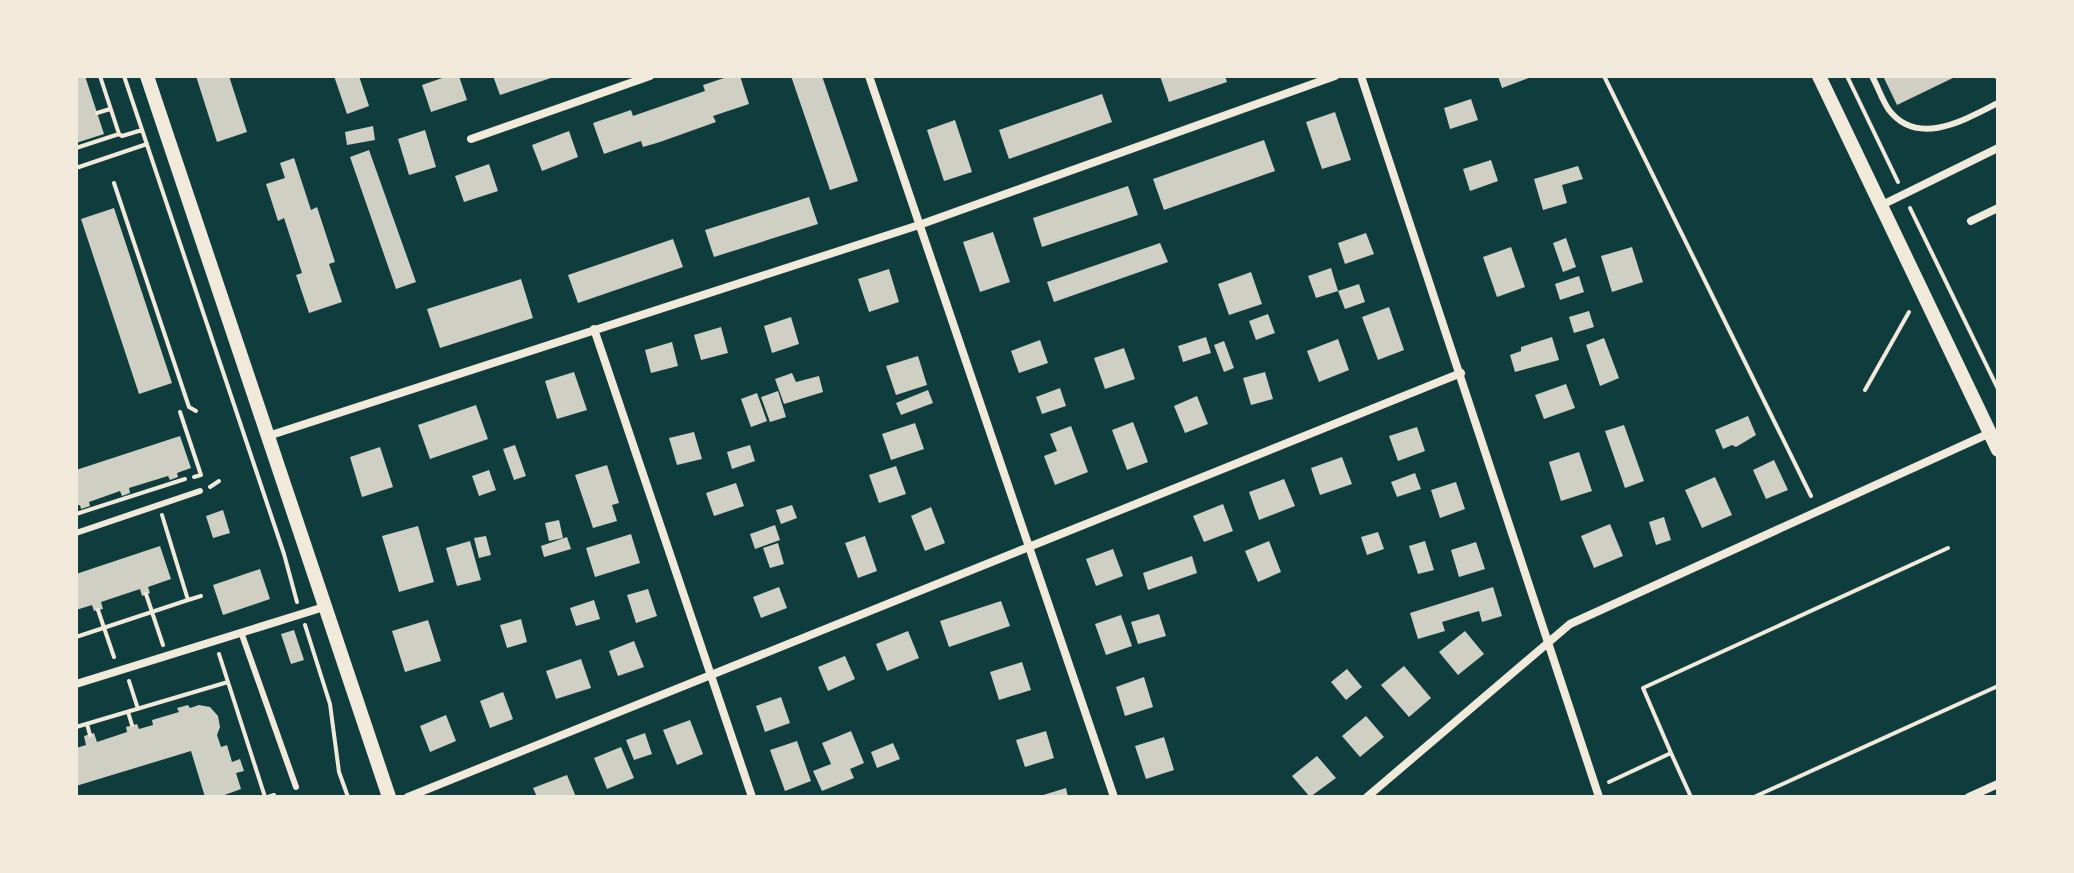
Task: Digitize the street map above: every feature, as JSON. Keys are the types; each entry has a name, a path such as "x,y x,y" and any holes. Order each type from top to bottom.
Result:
{"street":[{"path":"147,76 389,797"},
{"path":"471,139 650,76"},
{"path":"869,76 1114,797"},
{"path":"268,436 919,225 1335,76"},
{"path":"1361,76 1597,793"},
{"path":"1819,76 1998,450"},
{"path":"1882,205 1998,148"},
{"path":"1971,221 1998,208"},
{"path":"594,329 752,797"},
{"path":"408,797 1461,373"},
{"path":"1367,797 1570,624 1990,433"},
{"path":"76,684 324,607"},
{"path":"1969,797 1998,784"}],"lane":[{"path":"1872,76 1890,111 1907,123 1926,128 1958,123 1998,103"},
{"path":"76,533 200,491"},
{"path":"241,632 296,787"}],"path":[{"path":"100,76 119,134"},
{"path":"124,76 284,554 330,704 339,772 348,797"},
{"path":"1604,76 1811,496"},
{"path":"1847,76 1998,389"},
{"path":"97,113 111,109"},
{"path":"76,148 142,130"},
{"path":"76,168 147,144"},
{"path":"114,183 189,407 196,411"},
{"path":"121,230 129,227"},
{"path":"136,275 144,272"},
{"path":"1865,390 1909,312"},
{"path":"152,323 160,321"},
{"path":"166,365 174,362"},
{"path":"76,514 201,475 180,412"},
{"path":"159,505 188,600"},
{"path":"1691,797 1643,688 1948,548"},
{"path":"146,594 167,656"},
{"path":"76,637 201,596"},
{"path":"98,610 138,709"},
{"path":"215,641 269,796"},
{"path":"76,727 228,682"},
{"path":"1754,797 1998,686"},
{"path":"128,712 132,725"},
{"path":"87,724 90,735"},
{"path":"1597,793 1671,753"}],"building":[{"path":"76,76 85,76 104,134 76,143"},
{"path":"196,76 229,76 247,132 217,142"},
{"path":"334,76 359,76 369,106 347,114"},
{"path":"448,76 459,76 467,100 431,112 422,85"},
{"path":"493,76 554,76 554,77 500,95"},
{"path":"740,76 749,104 713,116 716,122 660,142 643,147 641,141 604,154 593,123 631,110 633,116 705,91 703,85"},
{"path":"791,76 822,76 858,181 830,190"},
{"path":"1160,76 1225,76 1227,82 1169,102"},
{"path":"1498,76 1534,76 1502,88"},
{"path":"1883,76 1957,76 1897,105"},
{"path":"1102,94 1112,122 1009,159 999,130"},
{"path":"1471,99 1478,120 1450,129 1444,108"},
{"path":"1335,112 1351,160 1322,169 1306,122"},
{"path":"955,120 972,172 944,181 927,130"},
{"path":"373,126 375,140 347,145 345,132"},
{"path":"425,130 436,167 409,175 398,139"},
{"path":"569,131 578,157 542,171 532,145"},
{"path":"1264,140 1275,171 1164,210 1153,179"},
{"path":"369,150 416,282 396,289 350,157"},
{"path":"294,158 311,210 317,207 335,262 329,264 342,302 309,313 296,275 302,273 284,218 278,221 266,184 285,178 280,163"},
{"path":"1491,160 1498,181 1470,191 1463,169"},
{"path":"489,164 498,191 464,202 455,176"},
{"path":"1578,166 1583,179 1562,185 1567,203 1543,210 1534,179"},
{"path":"1128,186 1138,215 1042,247 1033,218"},
{"path":"809,197 818,224 714,257 705,230"},
{"path":"114,208 172,383 139,394 81,219"},
{"path":"993,232 1010,282 980,292 963,242"},
{"path":"1366,233 1374,254 1345,264 1338,243"},
{"path":"1566,238 1576,267 1563,272 1553,243"},
{"path":"673,239 683,267 578,303 568,275"},
{"path":"1160,243 1168,262 1054,302 1047,282"},
{"path":"1511,247 1525,287 1497,297 1483,257"},
{"path":"1632,247 1643,282 1612,292 1601,256"},
{"path":"1331,268 1338,291 1316,298 1308,276"},
{"path":"889,269 899,302 869,312 858,279"},
{"path":"1251,272 1262,304 1229,315 1218,284"},
{"path":"1579,276 1584,292 1560,300 1555,284"},
{"path":"521,279 533,318 440,348 427,309"},
{"path":"1359,284 1365,302 1345,309 1338,291"},
{"path":"1389,307 1404,350 1378,360 1362,317"},
{"path":"1589,311 1594,327 1574,333 1569,317"},
{"path":"1268,314 1275,333 1256,340 1249,321"},
{"path":"791,317 799,344 772,353 764,326"},
{"path":"721,327 728,353 701,360 694,335"},
{"path":"1206,337 1211,353 1183,362 1178,346"},
{"path":"1552,337 1559,360 1515,372 1510,355 1521,351 1521,347"},
{"path":"1604,338 1619,378 1600,386 1586,345"},
{"path":"1338,339 1349,370 1319,382 1307,351"},
{"path":"1040,340 1048,363 1019,373 1011,351"},
{"path":"1224,341 1234,368 1224,372 1214,345"},
{"path":"672,342 678,366 651,373 645,350"},
{"path":"1124,348 1135,379 1105,389 1094,358"},
{"path":"918,356 927,385 896,395 886,366"},
{"path":"574,372 587,410 557,419 545,381"},
{"path":"1265,372 1273,399 1251,405 1243,378"},
{"path":"792,373 796,382 819,376 823,392 784,404 775,379"},
{"path":"1566,384 1575,408 1544,419 1535,395"},
{"path":"1060,388 1066,406 1042,414 1036,397"},
{"path":"928,390 933,403 901,415 896,403"},
{"path":"778,391 786,417 770,422 761,397"},
{"path":"757,393 767,421 751,427 741,399"},
{"path":"1197,396 1208,424 1185,433 1174,406"},
{"path":"476,405 488,439 430,459 418,425"},
{"path":"1748,416 1756,435 1736,447 1732,445 1723,449 1715,430"},
{"path":"1133,422 1148,462 1127,470 1112,430"},
{"path":"915,423 924,449 891,460 882,434"},
{"path":"1624,425 1644,481 1625,488 1605,431"},
{"path":"1071,426 1088,472 1055,485 1044,456 1057,451 1050,434"},
{"path":"1417,427 1425,451 1398,461 1389,436"},
{"path":"694,432 702,459 677,465 669,438"},
{"path":"180,436 191,468 177,473 178,477 170,480 168,476 129,488 130,493 122,496 120,491 89,502 90,506 81,509 80,505 76,506 76,470"},
{"path":"515,445 526,476 514,480 503,449"},
{"path":"750,445 755,461 732,469 727,452"},
{"path":"380,447 393,487 362,497 350,457"},
{"path":"1579,452 1592,491 1561,501 1549,462"},
{"path":"1342,457 1352,484 1320,495 1311,468"},
{"path":"1774,460 1788,490 1766,499 1753,470"},
{"path":"607,465 619,503 612,505 617,521 593,528 575,475"},
{"path":"896,466 906,494 879,503 869,475"},
{"path":"489,470 496,490 479,496 472,476"},
{"path":"1415,473 1421,489 1397,497 1391,482"},
{"path":"1715,477 1732,515 1702,528 1685,490"},
{"path":"1284,479 1295,506 1259,520 1249,492"},
{"path":"1456,482 1465,509 1440,518 1431,490"},
{"path":"736,483 744,506 714,516 706,493"},
{"path":"1223,504 1233,531 1204,542 1193,516"},
{"path":"792,505 797,518 781,524 776,510"},
{"path":"931,507 945,543 925,551 911,516"},
{"path":"223,510 230,533 213,538 206,516"},
{"path":"1664,517 1671,540 1656,545 1649,522"},
{"path":"559,520 563,538 549,541 545,523"},
{"path":"1610,524 1623,556 1594,568 1581,536"},
{"path":"775,525 780,540 755,549 750,534"},
{"path":"418,526 434,582 399,592 382,536"},
{"path":"1378,532 1384,549 1367,555 1361,537"},
{"path":"631,534 640,563 595,577 586,548"},
{"path":"486,536 491,555 479,558 474,538"},
{"path":"865,536 877,571 858,578 845,543"},
{"path":"567,537 571,549 544,557 541,546"},
{"path":"470,541 481,580 457,586 446,548"},
{"path":"1269,541 1281,572 1258,582 1245,551"},
{"path":"1425,541 1434,570 1418,574 1409,546"},
{"path":"1476,542 1485,569 1459,577 1451,550"},
{"path":"778,543 784,564 770,568 763,548"},
{"path":"160,546 171,579 148,587 150,593 142,596 140,589 101,602 103,609 94,611 92,605 76,610 76,574"},
{"path":"1113,549 1123,576 1096,586 1086,559"},
{"path":"1192,556 1197,573 1148,590 1143,573"},
{"path":"260,569 270,599 223,615 213,585"},
{"path":"779,587 787,608 761,618 753,597"},
{"path":"1493,587 1502,616 1482,622 1479,611 1442,622 1445,631 1418,639 1410,613"},
{"path":"648,589 657,616 636,623 627,595"},
{"path":"594,600 600,619 576,626 570,608"},
{"path":"1001,601 1010,626 949,647 940,621"},
{"path":"1159,614 1166,636 1138,644 1131,622"},
{"path":"1121,615 1132,646 1106,655 1095,624"},
{"path":"521,619 527,642 507,648 500,625"},
{"path":"428,620 441,661 405,672 392,631"},
{"path":"294,630 304,660 291,664 281,634"},
{"path":"908,631 919,658 887,671 876,644"},
{"path":"1465,631 1484,654 1458,675 1439,652"},
{"path":"634,641 644,667 618,676 609,651"},
{"path":"845,656 855,679 828,691 818,667"},
{"path":"581,659 591,688 556,699 546,671"},
{"path":"1022,662 1031,690 999,700 990,672"},
{"path":"1404,666 1431,698 1409,717 1381,685"},
{"path":"1347,669 1362,687 1346,700 1331,682"},
{"path":"1144,677 1153,707 1125,716 1116,687"},
{"path":"503,692 513,719 490,728 480,701"},
{"path":"781,697 790,723 765,732 756,706"},
{"path":"188,705 190,708 199,705 210,707 218,716 220,727 217,735 221,747 227,745 232,762 240,759 244,771 236,773 241,789 219,797 205,797 191,751 76,786 76,748 86,745 84,736 94,733 97,742 127,732 126,727 137,724 139,729 153,725 152,720 179,712 177,708"},
{"path":"446,715 456,741 430,752 420,726"},
{"path":"1366,716 1384,737 1360,757 1342,736"},
{"path":"690,720 703,754 677,765 663,730"},
{"path":"851,731 864,763 850,769 854,778 822,791 813,771 831,764 822,743"},
{"path":"1046,731 1054,758 1025,767 1016,740"},
{"path":"645,733 652,754 634,760 626,740"},
{"path":"1164,737 1174,770 1146,779 1135,746"},
{"path":"797,741 811,781 785,791 770,750"},
{"path":"893,743 900,759 877,768 871,752"},
{"path":"621,747 634,778 607,789 594,758"},
{"path":"1317,756 1336,778 1310,797 1292,776"},
{"path":"567,775 576,797 537,797 533,788"},
{"path":"1066,788 1068,797 1040,797 1040,796"}]}
